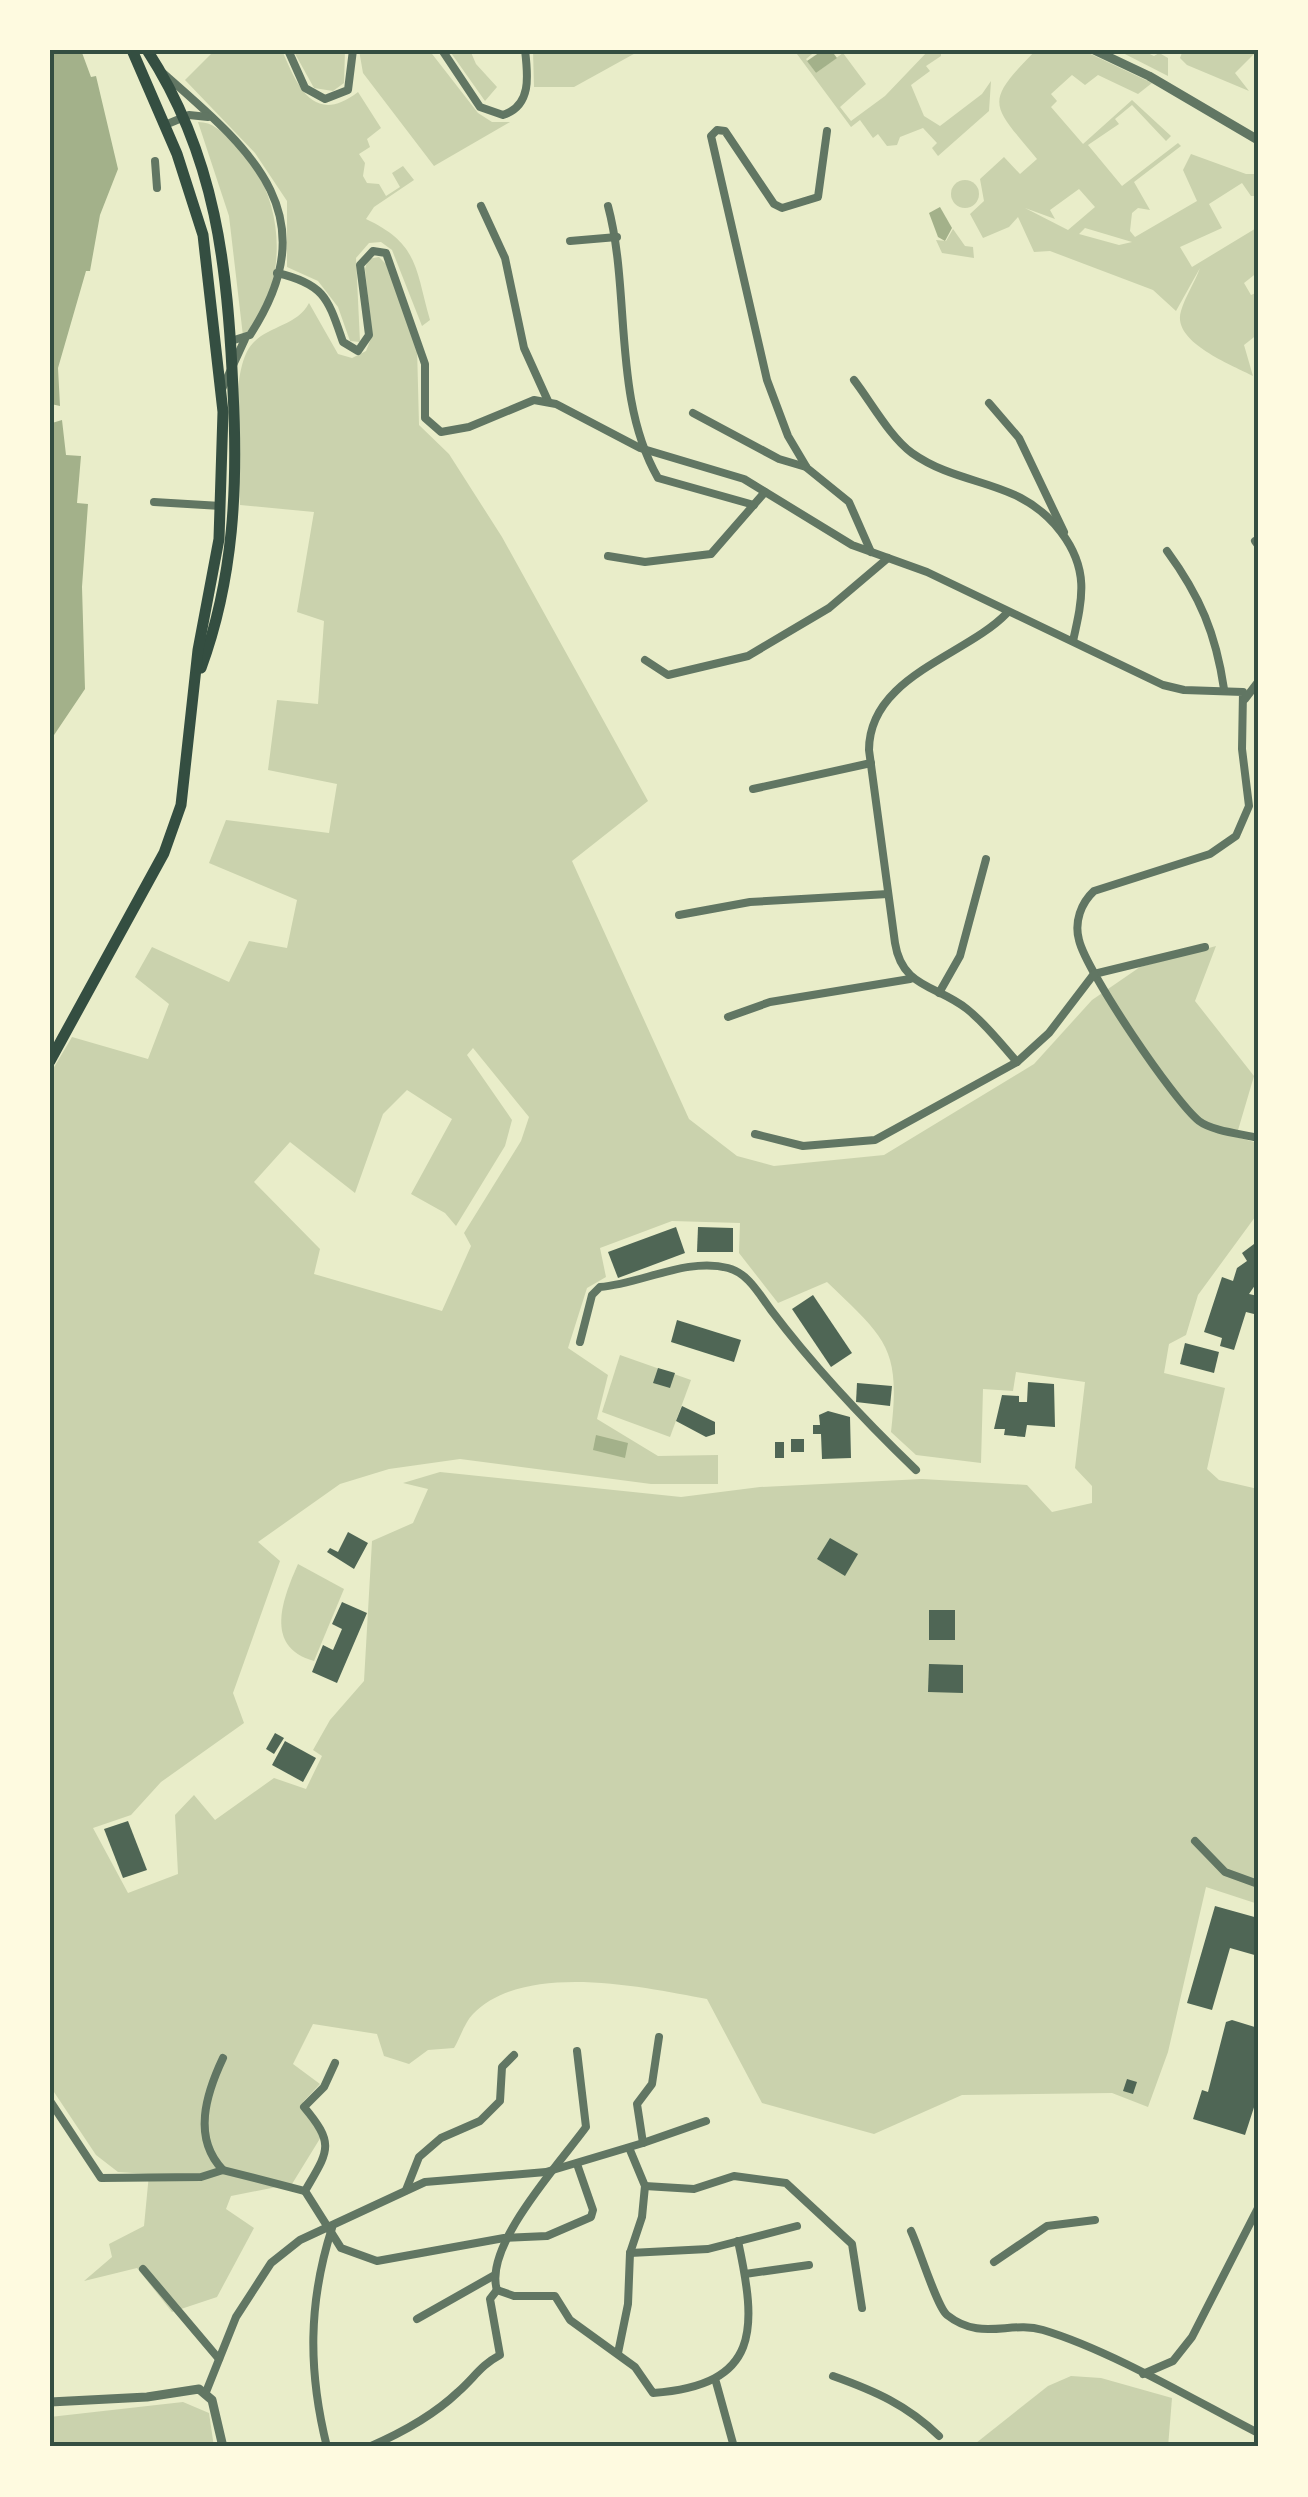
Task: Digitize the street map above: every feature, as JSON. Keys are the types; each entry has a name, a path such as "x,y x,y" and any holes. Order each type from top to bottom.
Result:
{"main road":[{"path":"50,1061 172,836 184,790 192,691 220,506 220,392 207,256 165,125 132,50"},
{"path":"147,50 185,116 219,222 232,341 232,542 218,610 192,691"}],"street":[{"path":"288,50 306,88 325,99 348,90 353,50"},
{"path":"442,50 480,106 503,115 517,108 526,91 525,50"},
{"path":"1094,50 1150,76 1258,140"},
{"path":"160,70 248,152 273,190 284,232 278,273 261,315 220,392"},
{"path":"165,125 185,116 213,118"},
{"path":"827,131 818,197 782,208 774,204 725,131 717,130 711,136 767,380 788,436 807,468 848,502 871,552"},
{"path":"155,160 158,188"},
{"path":"481,206 505,258 524,348 548,401"},
{"path":"608,206 617,238 634,408 658,478 754,505"},
{"path":"570,241 617,238"},
{"path":"278,273 315,286 329,304 343,342 358,350 369,336 360,265 372,251 386,254 425,364 425,418 441,432 469,427 534,400 548,401 648,451 731,474 812,525 950,582 1007,613 1174,688 1243,692 1246,698 1242,750 1249,806 1242,826 1229,842 1210,854 1104,887 1088,897 1078,928 1094,974 1200,1122 1258,1138"},
{"path":"232,341 245,339"},
{"path":"854,380 910,452 1032,500 1068,541 1080,560 1084,592 1072,641"},
{"path":"989,403 1019,438 1053,500 1068,541"},
{"path":"693,413 780,459 807,468"},
{"path":"608,556 646,562 711,554 765,492"},
{"path":"154,502 220,506"},
{"path":"1167,552 1196,591 1216,640 1224,689"},
{"path":"645,660 668,675 748,656 829,608 888,558"},
{"path":"910,979 897,954 871,763 871,732 886,703 923,671 1007,613"},
{"path":"1246,698 1258,682"},
{"path":"753,789 792,784 871,763"},
{"path":"939,993 960,956 986,859"},
{"path":"679,915 750,902 888,894"},
{"path":"755,1134 803,1146 875,1140 1017,1062 1049,1033 1094,974 1205,947"},
{"path":"728,1017 770,1002 910,979 975,1016 1017,1062"},
{"path":"580,1342 592,1294 600,1287 631,1285 705,1265 730,1268 746,1278 798,1346 916,1470"},
{"path":"1195,1841 1225,1872 1258,1884"},
{"path":"643,2144 637,2104 652,2084 658,2037"},
{"path":"497,2290 493,2276 504,2238 586,2127 577,2050"},
{"path":"406,2190 419,2157 441,2138 480,2121 500,2101 502,2067 514,2056"},
{"path":"223,2058 206,2094 204,2126 211,2157 224,2170 305,2192 332,2228 341,2248 377,2261 504,2238 547,2236 591,2216 593,2210 577,2164"},
{"path":"305,2192 327,2154 325,2132 304,2107 324,2087 335,2063"},
{"path":"50,2101 101,2178 201,2177 224,2170"},
{"path":"223,2447 206,2392 236,2317 272,2263 300,2240 425,2182 555,2170 630,2150 706,2122"},
{"path":"618,2354 628,2304 630,2253 642,2217 645,2186 630,2150"},
{"path":"645,2186 694,2189 734,2176 786,2184 852,2244 862,2308"},
{"path":"1143,2374 1173,2361 1192,2337 1258,2208"},
{"path":"994,2262 1048,2226 1095,2220"},
{"path":"630,2253 708,2249 797,2226"},
{"path":"327,2447 312,2389 312,2356 321,2262 332,2228"},
{"path":"912,2231 930,2270 938,2307 950,2318 981,2331 1039,2328 1143,2374 1258,2433"},
{"path":"497,2290 514,2296 555,2296 570,2320 635,2367 653,2393 687,2391 716,2382 749,2336 745,2274 738,2241"},
{"path":"745,2274 809,2265"},
{"path":"143,2269 220,2358"},
{"path":"417,2319 493,2276"},
{"path":"369,2447 433,2410 458,2392 482,2364 500,2355 490,2300 497,2290"},
{"path":"833,2376 882,2393 916,2414 939,2436"},
{"path":"716,2382 734,2447"},
{"path":"50,2402 147,2398 190,2388 206,2392"}],"shaded area":[{"path":"50,50 81,50 91,77 96,76 118,169 100,215 90,271 86,271 58,368 60,406 51,404 52,423 62,420 66,455 81,456 77,503 88,504 82,587 85,689 50,741"},
{"path":"215,50 282,50 301,88 319,103 330,105 358,92 381,128 367,139 370,147 359,154 365,163 363,176 367,183 379,184 386,196 400,187 392,173 403,166 414,180 374,207 366,219 406,248 430,320 422,326 392,250 381,242 369,243 356,258 360,342 350,341 338,307 318,281 287,267 287,201 255,153 185,80"},
{"path":"293,50 345,50 344,83 333,91 314,88"},
{"path":"359,50 429,50 478,113 492,122 510,122 434,166 363,73"},
{"path":"449,50 470,50 476,64 497,87 485,101"},
{"path":"533,50 641,50 574,87 534,87"},
{"path":"794,50 817,50 806,59 816,73 843,53 866,84 840,107 851,121 885,96 929,50 941,50 941,56 926,66 930,71 911,85 924,116 940,126 982,94 991,81 989,111 938,156 932,148 937,143 923,128 900,137 897,145 887,146 878,134 873,138 860,120 851,127"},
{"path":"823,50 831,50 837,58 816,73 807,61"},
{"path":"1036,50 1082,50 1152,83 1138,94 1098,75 1085,85 1072,75 1051,94 1057,101 1051,107 1083,144 1132,100 1171,136 1166,141 1132,105 1115,119 1119,124 1088,145 1122,186 1178,143 1181,146 1134,182 1150,210 1138,208 1132,213 1130,231 1135,237 1197,201 1183,170 1191,154 1246,174 1258,174 1258,196 1251,196 1242,183 1209,204 1222,228 1180,247 1192,267 1258,227 1258,272 1244,283 1251,295 1258,292 1258,334 1244,345 1253,376 1205,351 1185,333 1181,311 1200,268 1176,311 1153,290 1050,251 1034,252 1018,217 1009,227 983,238 970,214 984,201 980,179 1004,157 1020,174 1037,159 1010,126 999,104 1007,82","holes":["1079,189 1095,207 1068,230 1025,208 1055,219 1050,210","1085,228 1132,242 1119,245 1079,234"]},
{"path":"1117,50 1141,50 1154,56 1164,50 1161,54 1168,58 1168,76"},
{"path":"1183,50 1258,50 1235,73 1249,91 1187,65 1180,58"},
{"path":"198,122 216,128 249,160 272,209 276,264 259,315 243,336 229,216"},
{"path":"965,180 975,184 979,194 975,204 965,208 955,204 951,194 955,184"},
{"path":"940,207 952,228 945,241 938,237 929,213"},
{"path":"953,229 965,246 973,247 974,258 942,253 936,240 946,241"},
{"path":"379,257 386,264 417,347 419,425 449,454 502,537 648,801 572,861 689,1119 737,1156 774,1166 884,1155 1034,1064 1092,1000 1140,967 1216,946 1195,1001 1254,1076 1236,1137 1258,1143 1258,1213 1198,1295 1186,1335 1169,1344 1164,1373 1225,1388 1207,1469 1219,1480 1258,1489 1258,1904 1206,1887 1168,2052 1148,2107 1112,2093 962,2095 874,2134 762,2103 707,1999 619,1984 553,1983 495,1998 470,2017 454,2048 428,2050 409,2064 384,2056 377,2034 313,2024 293,2064 320,2084 303,2102 324,2132 292,2184 231,2196 226,2209 254,2228 217,2297 172,2312 137,2268 84,2281 112,2257 109,2244 144,2226 149,2174 118,2172 96,2155 50,2086 50,1074 72,1037 148,1059 169,1004 135,977 152,947 229,982 249,941 287,948 297,900 209,863 226,820 329,833 337,784 268,770 277,700 318,704 324,621 297,612 314,512 240,505 237,396 245,356 253,343 298,316 309,303 338,354 352,358 366,351 372,336 365,269 368,259","holes":["473,1048 529,1117 521,1141 464,1233 471,1246 442,1311 314,1274 320,1249 254,1182 290,1142 355,1193 383,1114 407,1090 452,1119 411,1194 445,1213 456,1226 505,1146 512,1120 467,1055","672,1221 740,1223 739,1253 778,1303 827,1282 885,1346 894,1381 891,1432 916,1455 981,1463 983,1389 1013,1391 1016,1372 1085,1382 1075,1468 1092,1486 1092,1503 1052,1512 1027,1485 922,1479 760,1487 681,1497 440,1472 403,1483 428,1489 413,1523 372,1541 364,1681 330,1720 313,1750 322,1756 306,1789 274,1778 215,1820 194,1795 175,1815 178,1874 128,1893 93,1828 131,1815 161,1782 244,1723 233,1693 280,1561 258,1542 340,1484 389,1469 460,1459 651,1484 718,1484 718,1455 658,1456 597,1419 608,1375 568,1348 587,1288 606,1277 600,1248"]},
{"path":"620,1355 691,1380 670,1437 602,1412"},
{"path":"596,1435 628,1443 625,1458 593,1450"},
{"path":"298,1564 344,1589 314,1661 288,1645 283,1633 283,1606"},
{"path":"1071,2376 1101,2378 1172,2398 1168,2447 971,2447 1048,2386"},
{"path":"183,2402 209,2413 214,2447 101,2447 59,2442 59,2447 50,2447 50,2417"}],"building":[{"path":"676,1227 685,1253 618,1278 608,1252"},
{"path":"698,1227 733,1228 733,1252 697,1252"},
{"path":"1258,1241 1258,1281 1249,1294 1258,1296 1258,1315 1246,1312 1234,1350 1220,1346 1222,1338 1204,1332 1222,1277 1233,1281 1237,1268 1247,1261 1242,1253"},
{"path":"813,1295 852,1353 831,1367 792,1309"},
{"path":"677,1320 741,1340 734,1362 671,1342"},
{"path":"1185,1343 1219,1352 1214,1373 1180,1364"},
{"path":"658,1368 675,1373 670,1388 653,1383"},
{"path":"1028,1382 1054,1384 1055,1427 1027,1425 1025,1437 1004,1435 1005,1429 994,1429 1002,1395 1019,1396 1019,1402 1027,1402"},
{"path":"857,1383 892,1386 890,1406 856,1402"},
{"path":"682,1406 715,1422 715,1434 706,1437 676,1421"},
{"path":"828,1411 850,1417 851,1458 822,1459 821,1434 813,1434 813,1425 820,1425 819,1415"},
{"path":"791,1439 804,1439 804,1452 791,1452"},
{"path":"775,1442 784,1442 784,1458 775,1458"},
{"path":"348,1532 368,1543 354,1569 327,1552 330,1548 338,1552"},
{"path":"830,1538 858,1554 845,1576 817,1559"},
{"path":"342,1602 367,1613 337,1683 312,1672 323,1645 333,1650 342,1629 332,1624"},
{"path":"929,1610 955,1610 955,1640 929,1640"},
{"path":"929,1664 963,1665 963,1693 928,1692"},
{"path":"275,1733 284,1738 274,1754 266,1749"},
{"path":"285,1741 316,1758 303,1782 272,1765"},
{"path":"128,1821 147,1870 123,1878 104,1829"},
{"path":"1215,1906 1258,1918 1258,1956 1230,1948 1212,2010 1187,2003"},
{"path":"1232,2020 1258,2028 1258,2095 1245,2135 1193,2119 1202,2090 1208,2092 1226,2022"},
{"path":"1127,2079 1137,2082 1133,2094 1123,2091"}]}
